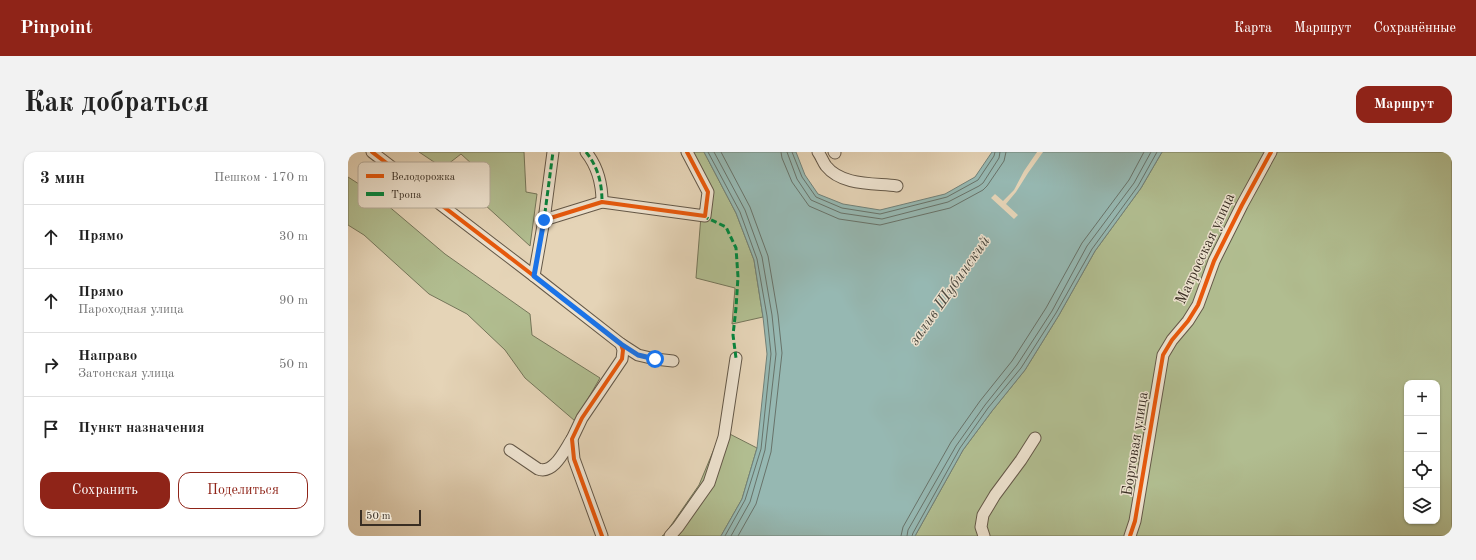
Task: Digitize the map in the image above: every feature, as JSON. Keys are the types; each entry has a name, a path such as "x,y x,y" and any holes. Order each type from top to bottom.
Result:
{"street":[{"path":"372,152 385,162"},
{"path":"534,276 544,220 553,152"},
{"path":"586,152 597,171 602,186 602,202"},
{"path":"544,220 602,202 642,206 705,216 708,192 687,152"},
{"path":"818,152 826,166 837,176 851,182 897,186"},
{"name":"Матросская улица","path":"1163,355 1172,340 1188,321 1198,305 1214,261 1271,152"},
{"path":"445,208 621,344 638,355 673,361"},
{"path":"510,450 538,469 547,469 553,466 572,439 582,418 622,359 623,350 621,344"},
{"name":"Бортовая улица","path":"1130,536 1135,520 1163,355"},
{"path":"670,536 709,483 724,437 736,358"},
{"path":"984,536 981,527 983,515 994,495 1021,460 1035,438"},
{"path":"572,439 574,459 602,536"}],"green space":[{"path":"419,152 524,152 526,192 537,194 530,246 488,208 490,208 490,162 470,162 461,154 451,162 434,162"},
{"path":"681,152 704,152 736,213 754,260 763,317 732,324 735,288 696,278 703,191"},
{"path":"1162,152 1452,152 1452,536 915,536 963,450 1025,370 1059,315 1095,251 1141,188"},
{"path":"348,177 358,183 358,208 391,208 445,254 530,314 532,335 600,378 575,421 525,378 505,350 467,314 429,294 364,235 348,225"},
{"path":"722,430 757,448 742,499 721,536 662,536 665,534 699,485"}],"water":[{"name":"залив Шубинский","path":"704,152 796,152 805,175 818,194 843,204 880,210 945,194 975,177 992,152 1162,152 1141,188 1095,251 1059,315 1025,370 963,450 915,536 721,536 742,499 757,448 767,354 754,260 736,213"}],"pier":[{"path":"1037,152 1043,152 1006,204 1018,215 1014,219 991,198 995,194 1003,201 1014,190 1024,171"}],"marked path":[{"path":"534,276 544,220 553,152"},
{"path":"586,152 594,163 596,169 601,188 602,202"},
{"path":"703,216 726,227 736,248 738,277 733,335 736,358"}],"cycle path":[{"path":"372,152 385,162"},
{"path":"544,220 602,202 705,216 708,192 687,152"},
{"path":"1130,536 1135,521 1163,355 1172,340 1188,321 1198,305 1214,261 1271,152"},
{"path":"445,208 621,344 623,350 622,359 582,418 572,439 574,459 602,536"}],"route":[{"path":"544,220 534,276 621,344 638,355 655,359"}]}
